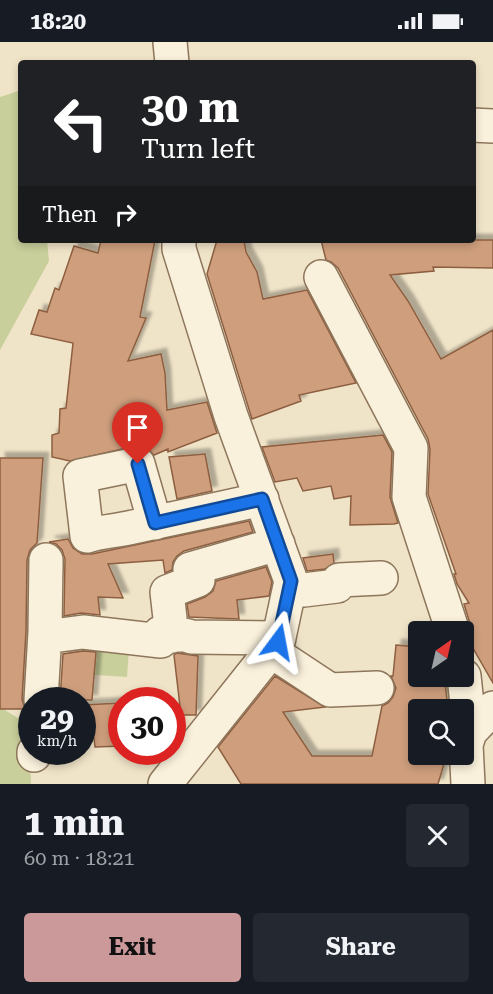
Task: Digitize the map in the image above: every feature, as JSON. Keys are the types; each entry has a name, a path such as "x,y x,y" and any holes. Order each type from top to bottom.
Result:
{"street":[{"path":"170,42 172,60"},
{"path":"476,126 493,126"},
{"path":"165,784 275,645 291,581 228,404 179,243"},
{"path":"321,277 411,448 409,497 449,621"},
{"path":"155,523 262,499"},
{"path":"172,636 167,592 198,580 190,569 278,544"},
{"path":"42,687 46,569"},
{"path":"290,589 304,590 337,586 339,580 381,578"},
{"path":"45,637 83,632 162,641 160,633 275,645 330,690 377,688"},
{"path":"474,728 493,708"},
{"path":"467,765 468,784"}],"green space":[{"path":"18,91 18,243 47,243 49,261 0,350 0,97"},
{"path":"83,632 130,634 127,677 81,674"},
{"path":"0,707 18,718 18,765 30,765 31,784 0,784"}],"building":[{"path":"476,240 493,240 493,268 433,267 434,271 390,275 408,301 441,359 493,330 493,683 474,650 474,621 469,621 464,604 469,603 457,584 454,574 456,574 428,494 430,449 428,439 338,268 326,260 322,243 476,243"},
{"path":"100,243 154,243 140,317 146,318 128,361 161,354 165,373 167,410 207,402 217,433 154,455 144,446 135,446 70,461 52,457 52,435 59,433 60,409 66,408 73,343 31,334 39,310 47,312 55,288 59,290 74,246 98,253"},
{"path":"216,243 244,243 246,252 257,272 263,299 307,290 356,383 299,395 301,401 252,419 207,274"},
{"path":"383,435 392,452 390,497 398,523 394,524 350,525 351,496 334,499 331,486 303,491 297,478 275,482 262,447"},
{"path":"205,454 212,491 177,499 169,457"},
{"path":"0,458 43,458 37,543 30,550 27,560 23,687 18,687 18,709 0,709"},
{"path":"249,521 253,532 184,551 173,562 172,570 165,573 163,560 108,564 123,598 98,597 100,615 81,613 64,616 65,559 62,550 56,544 49,542 68,539 73,548 82,554 92,554"},
{"path":"333,554 334,563 325,569 307,571 303,558"},
{"path":"266,567 272,582 269,596 237,600 239,619 189,617 187,604 213,591 216,581"},
{"path":"396,645 408,646 408,687 445,687 447,699 408,699 408,765 444,765 438,784 241,784 218,747 275,676 325,707 283,712 312,756 372,756 382,706 393,697 396,688 391,676 393,676"},
{"path":"96,652 93,687 61,687 63,654"},
{"path":"177,653 198,656 196,715 186,715 186,687 178,687 174,655"},
{"path":"96,704 108,704 108,747 96,747"}],"route":[{"path":"138,464 155,523 262,499 291,581 278,642"}]}
